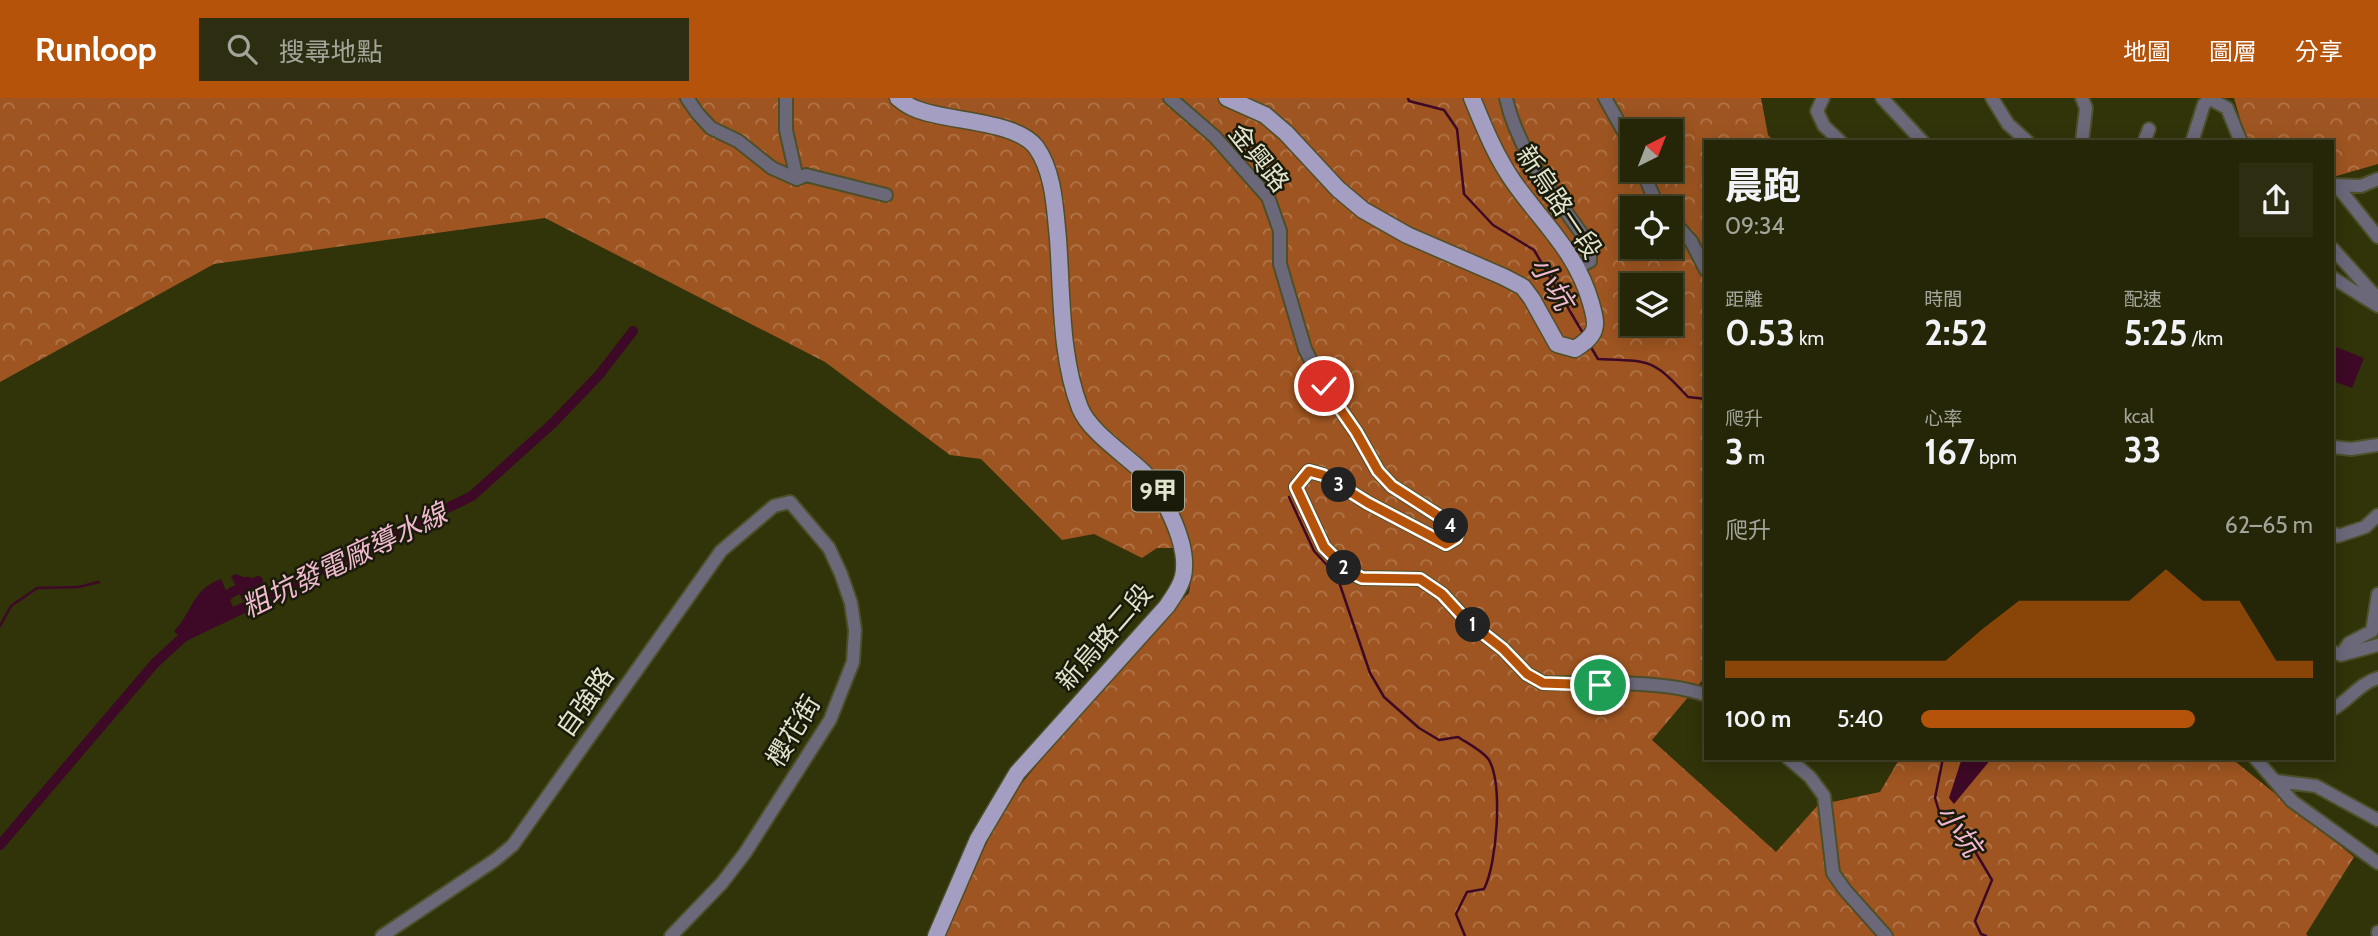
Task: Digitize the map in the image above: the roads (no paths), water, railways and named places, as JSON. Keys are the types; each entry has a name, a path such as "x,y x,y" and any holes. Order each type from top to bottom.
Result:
{"main road":[{"name":"新烏路二段","path":"898,98 915,109 1012,132 1034,144 1045,161 1055,207 1068,365 1075,396 1083,415 1145,474 1163,498 1177,529 1185,567 1180,586 1167,606 1017,773 978,839 936,936"},
{"name":"新烏路一段","path":"1227,98 1265,115 1286,133 1338,189 1363,209 1407,235 1523,287 1557,344 1575,349 1585,342 1594,329 1594,315 1578,267 1556,234 1512,180 1489,141 1472,98"}],"street":[{"path":"687,98 711,128 737,141 772,168 797,179 806,175 886,195"},
{"path":"786,98 786,130 797,179"},
{"name":"金興路","path":"1170,98 1215,137 1268,197 1280,231 1280,264 1305,349 1324,386 1356,432 1378,471 1392,486 1448,522 1458,532 1456,538 1446,544 1368,503 1323,475 1309,471 1296,487 1324,547 1348,571 1362,578 1420,579 1442,594 1466,620 1503,649 1527,674 1543,683 1658,686 1689,689 1704,694"},
{"path":"1506,98 1510,118 1527,155 1590,246 1590,261 1578,267"},
{"path":"1605,98 1620,125"},
{"path":"1823,98 1817,111 1824,126 1839,140"},
{"path":"1882,98 1921,140"},
{"path":"1992,98 2008,124 2026,140"},
{"path":"2082,98 2086,108 2082,140"},
{"path":"2193,140 2204,104 2210,99 2227,108 2241,140"},
{"path":"2335,186 2361,186 2378,179"},
{"path":"2335,186 2378,236"},
{"path":"1683,232 1691,241 1704,266"},
{"path":"2334,250 2378,299"},
{"path":"2334,279 2378,306"},
{"path":"2334,447 2351,449 2378,445"},
{"name":"自強路","path":"382,936 513,845 721,551 774,506 790,502 810,524"},
{"path":"2334,534 2338,536 2365,527 2378,515"},
{"name":"櫻花街","path":"671,936 722,883 746,852 830,720 853,662 855,630 851,603 829,548 810,524"},
{"path":"2337,653 2372,631 2378,594"},
{"path":"2337,653 2378,645"},
{"path":"2334,708 2359,687 2378,678"},
{"path":"1790,760 1810,777 1824,796 1833,873 1886,936"},
{"path":"2257,760 2292,802 2378,863"},
{"path":"2276,781 2316,786 2378,820"}],"waterway":[{"name":"小坑","path":"1408,98 1409,101 1444,110 1457,129 1464,194 1493,225 1534,250 1584,335"},
{"name":"粗坑發電廠導水線","path":"253,606 266,597 472,496 553,423 599,375 633,331"},
{"name":"小坑","path":"1589,344 1598,359 1649,364 1666,375 1688,397 1704,399"},
{"path":"1289,497 1314,551 1337,576 1370,673 1384,697 1419,728 1439,740 1458,737 1489,760 1496,787 1495,844 1484,889 1467,892 1456,914 1465,936"},
{"path":"219,603 232,592 258,581"},
{"path":"0,626 11,606 37,588 78,587 99,582"},
{"name":"粗坑發電廠導水線","path":"0,845 155,663 191,630"},
{"name":"小坑","path":"1943,760 1935,798 1939,811 1960,826 1992,880 1975,921 1981,934 1986,936"}]}
